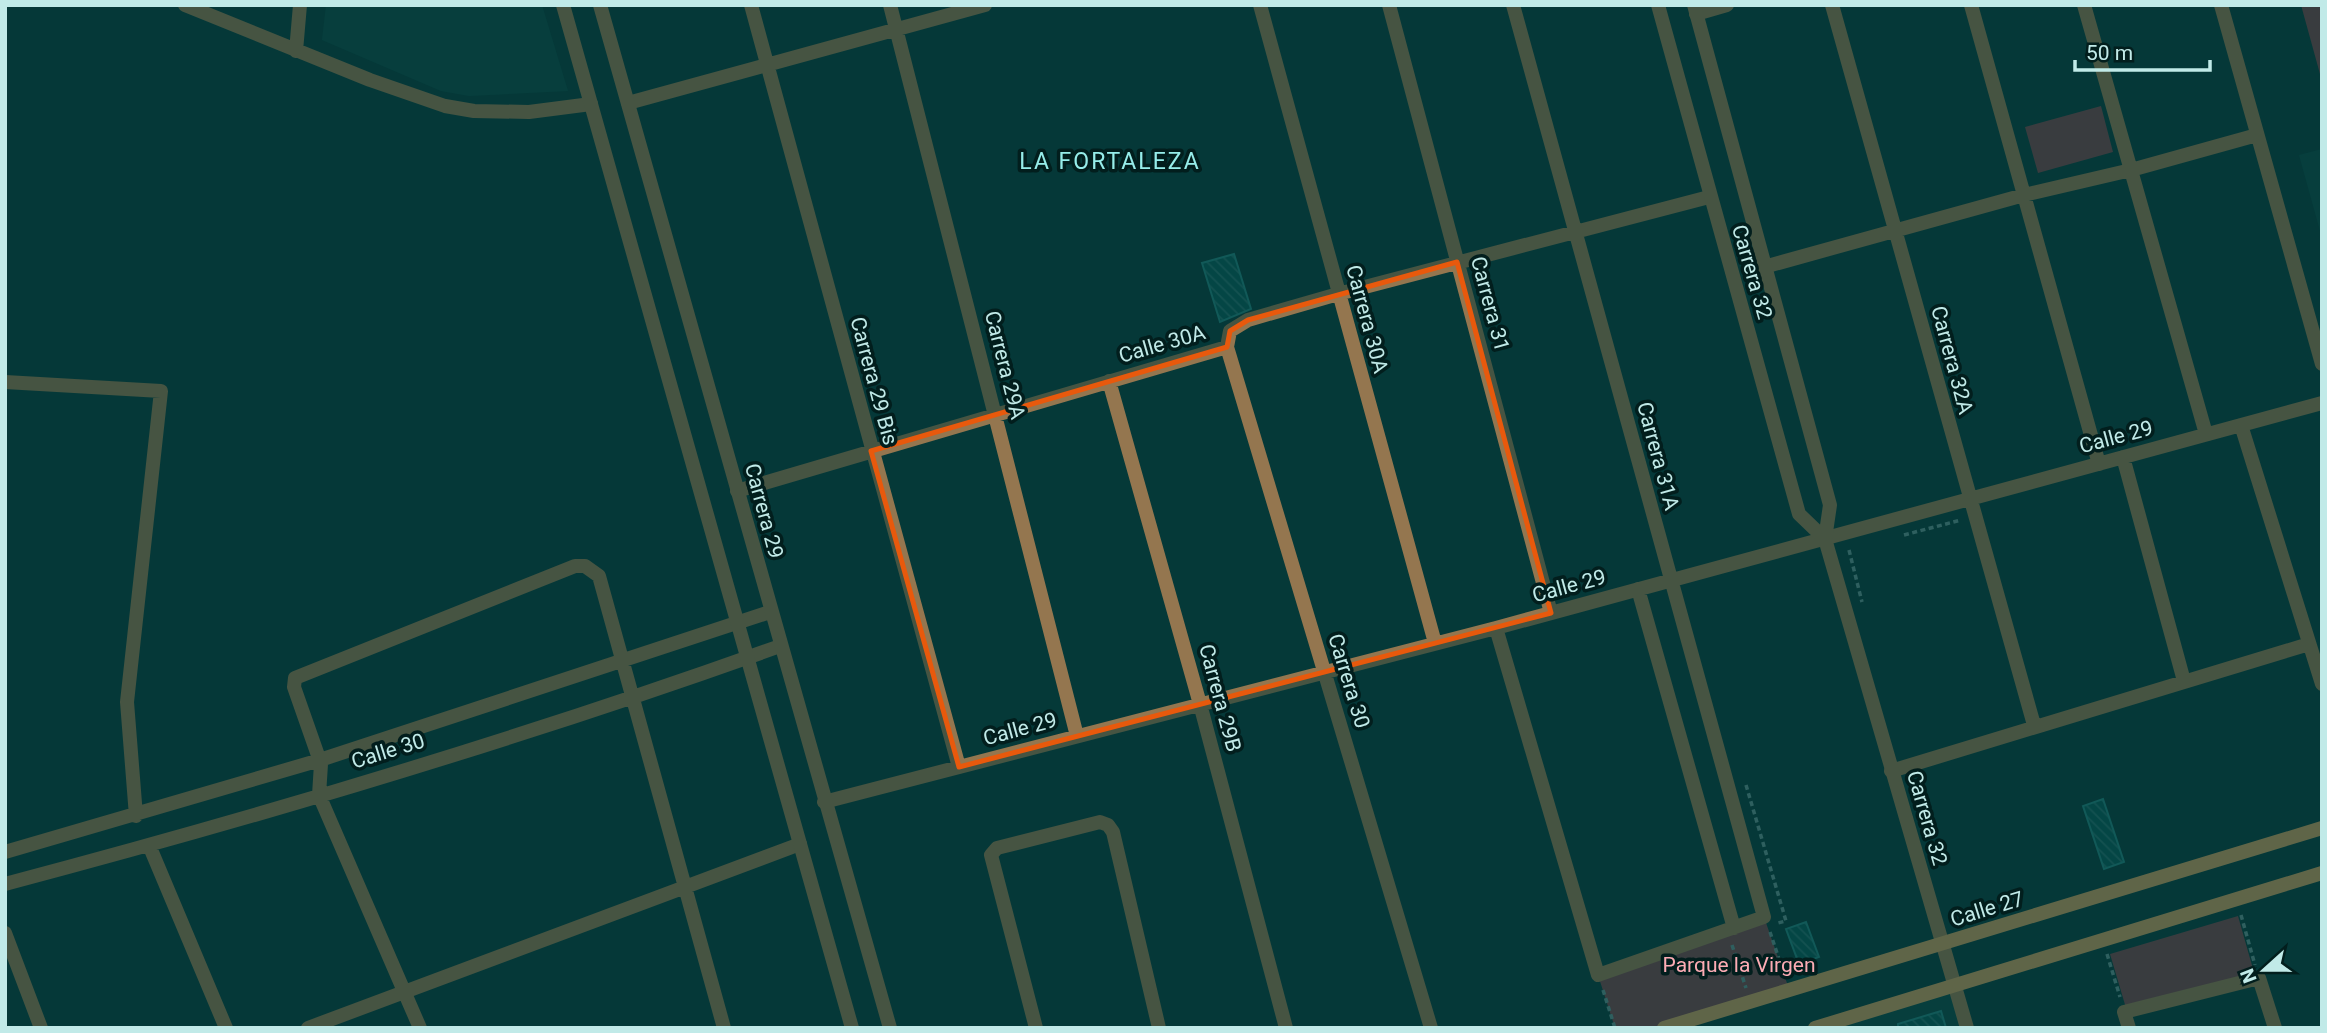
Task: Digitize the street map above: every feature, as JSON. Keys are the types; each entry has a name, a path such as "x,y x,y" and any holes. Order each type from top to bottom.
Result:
{"main road":[{"name":"Calle 27","path":"1664,1028 2322,828"},
{"path":"1815,1028 2322,873"}],"street":[{"path":"185,5 296,51 445,106 474,111 529,112 591,104"},
{"path":"296,51 300,5"},
{"path":"563,5 852,1028"},
{"name":"Carrera 29","path":"600,5 890,1028"},
{"name":"Carrera 29 Bis","path":"751,5 959,767"},
{"name":"Carrera 29A","path":"890,5 1077,736"},
{"path":"628,103 985,5"},
{"name":"Carrera 30A","path":"1260,5 1435,643"},
{"name":"Carrera 31","path":"1389,5 1551,613"},
{"name":"Carrera 31A","path":"1513,5 1764,917 1731,929"},
{"name":"Carrera 32","path":"1658,5 1709,197 1799,514 1825,539"},
{"path":"1695,9 1727,5"},
{"name":"Carrera 32A","path":"1832,5 2034,726"},
{"path":"1970,5 2099,464"},
{"path":"2084,5 2206,434"},
{"path":"2221,5 2322,364"},
{"name":"Carrera 32","path":"1695,9 1829,505 1825,539 1967,1028"},
{"path":"1764,267 2024,195 2131,170 2257,135"},
{"name":"Calle 30A","path":"737,491 1227,346 1230,331 1248,320 1457,261 1709,197"},
{"name":"Carrera 30","path":"1227,346 1431,1028"},
{"name":"Carrera 29B","path":"1109,381 1200,704 1286,1028"},
{"path":"5,382 161,391 127,702 136,817"},
{"name":"Calle 29","path":"824,802 1496,628 2322,402"},
{"path":"2241,425 2322,684"},
{"path":"2123,457 2184,681"},
{"path":"420,1028 319,795 322,769 294,687 295,678 575,566 585,566 599,576 724,1028"},
{"path":"1496,628 1598,975 1731,929 1638,589"},
{"name":"Calle 30","path":"5,852 136,817 320,760 770,612"},
{"path":"1891,771 2309,644"},
{"name":"Calle 30","path":"5,884 319,795 633,698 780,646"},
{"path":"1035,1028 990,863 991,855 997,848 1100,822 1108,825 1113,832 1159,1028"},
{"path":"308,1028 800,844"},
{"path":"149,845 226,1028"},
{"path":"5,933 41,1028"},
{"path":"2129,1028 2124,1012 2259,978 2275,1028"}],"path":[{"path":"1895,538 1974,517"},
{"path":"1848,550 1862,604"},
{"path":"1744,776 1786,921 1768,927 1789,989"},
{"path":"2240,913 2259,978"},
{"path":"1731,929 1750,1001"},
{"path":"2107,953 2124,1012"},
{"path":"1598,975 1615,1028"}],"highlighted area":[{"path":"1457,262 1551,613 959,767 871,451 1227,347 1230,331 1248,320"}],"shaded area":[{"path":"326,5 542,5 568,91 469,96 441,91 322,40"},
{"path":"2322,149 2322,238 2299,155"},
{"path":"1954,985 1967,1028 1815,1028"}],"green space":[{"path":"2301,5 2322,5 2322,74 2320,74"},
{"path":"2101,106 2113,152 2038,173 2025,127"},
{"path":"2238,916 2255,976 2126,1008 2110,954"},
{"name":"Parque la Virgen","path":"1764,917 1789,989 1664,1028 1615,1028 1598,975"}],"building":[{"path":"1234,254 1251,309 1220,322 1202,263"},
{"path":"2103,799 2124,862 2104,869 2083,806"},
{"path":"1806,922 1819,957 1799,964 1786,929"},
{"path":"1941,1011 1946,1028 1898,1028 1898,1024"}],"district":[{"name":"LA FORTALEZA","path":"1110,161"}]}
